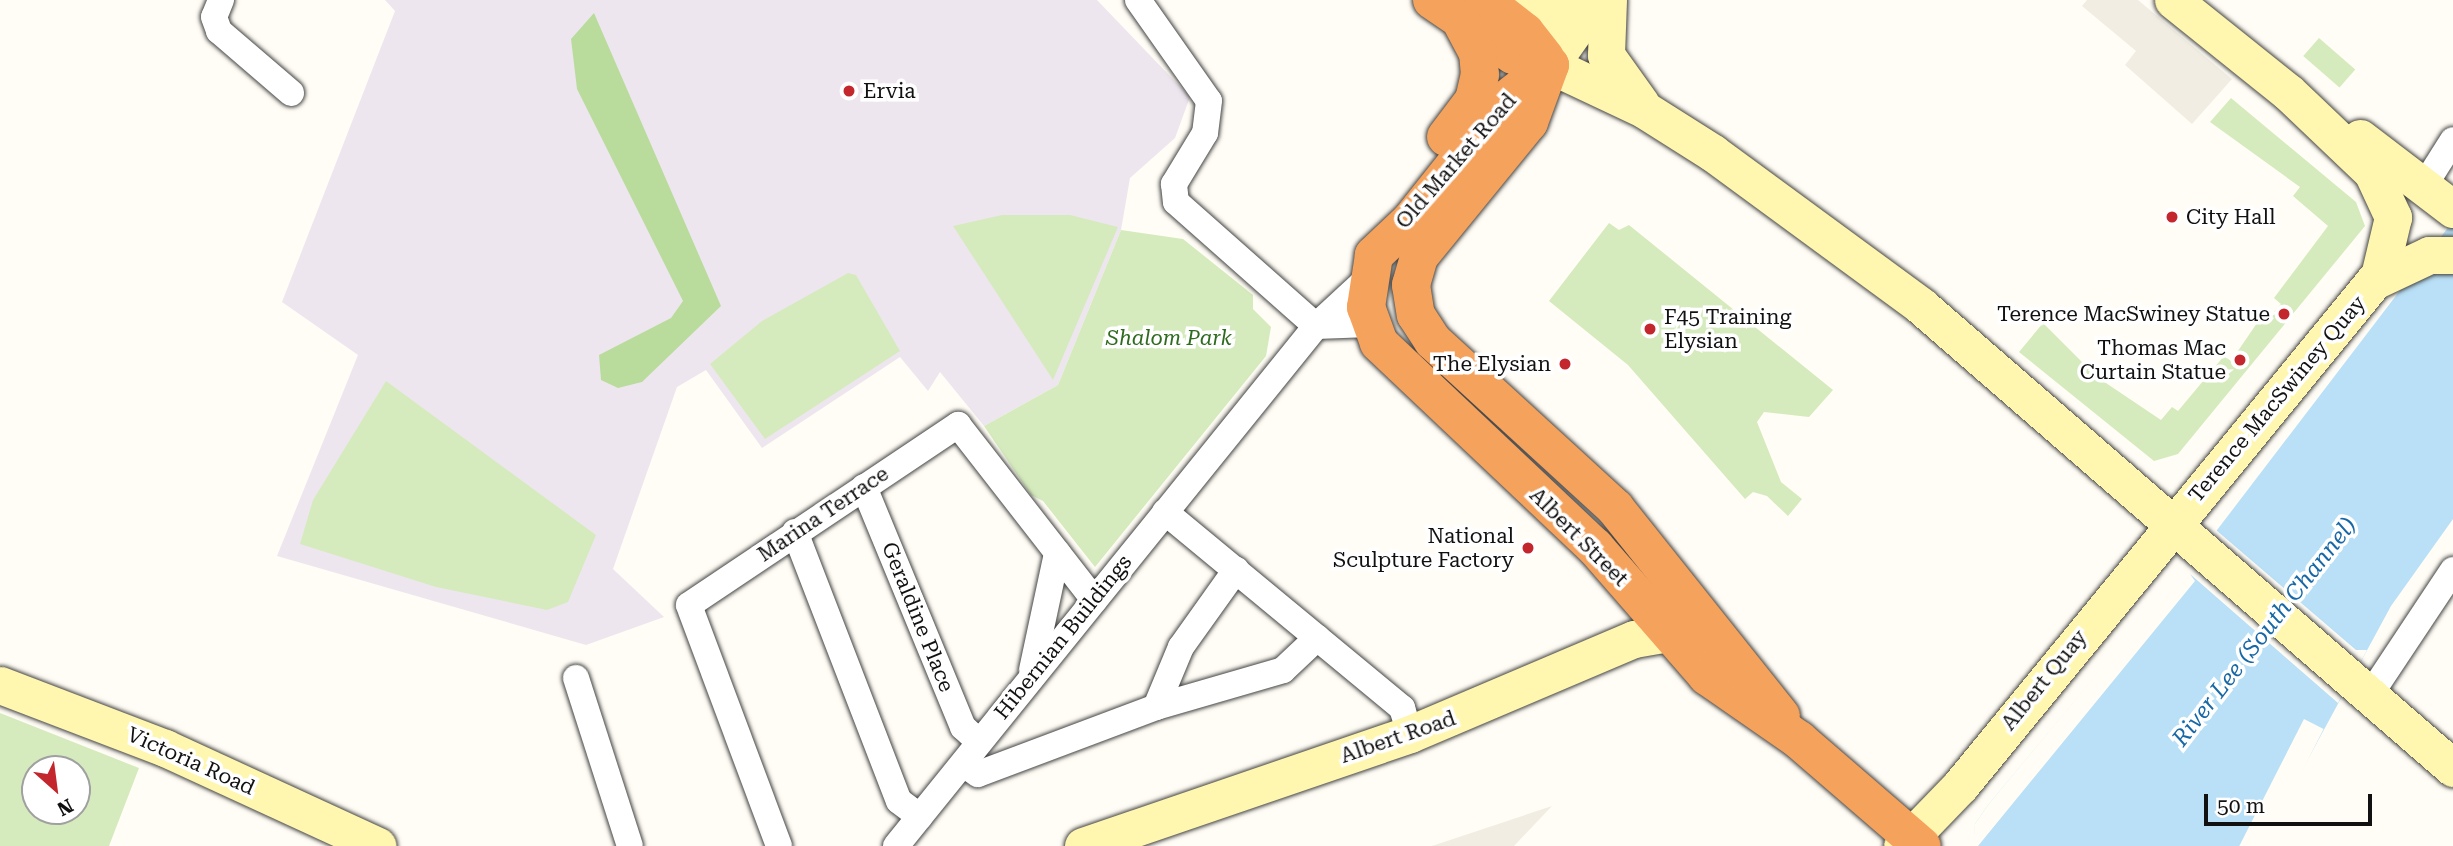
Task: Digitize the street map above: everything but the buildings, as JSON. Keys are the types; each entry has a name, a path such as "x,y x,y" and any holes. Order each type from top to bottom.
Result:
{"highway":[{"path":"1459,7 1513,55 1550,65"},
{"name":"Old Market Road","path":"1370,324 1367,279 1386,238 1392,212 1478,89 1478,53 1459,7"},
{"name":"Old Market Road","path":"1386,238 1410,221 1508,98 1550,65"},
{"name":"Old Market Road","path":"1421,325 1411,285 1419,257 1530,122 1550,65"},
{"name":"Albert Street","path":"1370,324 1393,361 1595,547 1719,687 1799,740 1912,843"},
{"name":"Albert Street","path":"1421,325 1586,477 1710,625 1799,740"}],"street":[{"path":"221,0 214,18 219,31 291,93"},
{"path":"1138,0 1209,101 1205,133 1174,184 1176,202 1316,326 1370,324"},
{"path":"1508,0 1532,13 1595,6"},
{"path":"2173,0 2288,92 2453,209"},
{"path":"1595,6 1550,65 1645,110 1756,182 1921,306 2174,521 2199,550 2453,768"},
{"path":"1595,6 1606,55 1645,110"},
{"path":"2288,92 2384,191 2392,224 2379,276"},
{"path":"2424,186 2453,140"},
{"path":"2379,276 2441,255"},
{"name":"Terence MacSwiney Quay","path":"2174,521 2379,276"},
{"name":"Hibernian Buildings","path":"896,846 1031,675 1316,326 1367,279"},
{"name":"Marina Terrace","path":"779,846 689,605 958,425 1057,553"},
{"name":"Geraldine Place","path":"864,487 963,727 979,742"},
{"path":"1165,512 1402,708 1410,734"},
{"name":"Albert Quay","path":"1912,843 2174,521"},
{"path":"795,532 900,801 920,817"},
{"path":"1057,553 1094,600"},
{"path":"1031,675 1057,553"},
{"path":"1156,707 1181,646 1236,570"},
{"path":"2361,687 2453,570"},
{"name":"Albert Road","path":"1083,846 1410,734 1594,662 1634,639 1710,625"},
{"path":"963,764 978,774 1156,707 1283,670 1317,638"},
{"path":"576,678 630,846"},
{"name":"Victoria Road","path":"0,685 165,748 378,846"}],"shaded area":[{"path":"385,0 1097,0 1190,97 1175,138 1130,178 1121,230 1058,385 984,426 940,372 928,391 900,357 762,448 706,370 677,387 613,569 664,617 586,645 277,556 358,355 282,302 395,11"},
{"path":"2087,0 2138,0 2232,79 2192,124 2125,65 2136,51 2082,6"},
{"path":"1552,806 1514,846 1432,846"}],"green space":[{"path":"594,13 721,306 642,382 618,388 601,380 599,355 671,318 683,301 577,89 571,39"},
{"path":"2319,38 2355,69 2339,88 2303,56"},
{"path":"2231,98 2356,202 2365,226 2178,454 2154,461 2019,352 2043,323 2097,377 2161,420 2172,407 2178,411 2224,356 2231,361 2266,310 2272,314 2281,304 2274,298 2328,226 2293,196 2300,187 2210,122"},
{"path":"1002,215 1070,215 1118,227 1053,380 953,226"},
{"path":"1609,223 1619,230 1629,225 1833,390 1809,417 1764,412 1757,422 1781,482 1802,499 1788,516 1767,496 1753,492 1745,499 1628,365 1549,301"},
{"name":"Shalom Park","path":"1121,230 1183,239 1253,295 1253,309 1271,327 1266,356 1095,567 1043,501 1031,495 984,426 1058,385"},
{"path":"848,273 856,275 900,351 765,439 710,364 762,321"},
{"path":"386,381 596,535 568,602 547,610 436,587 300,544 313,500"},
{"path":"0,713 139,768 109,846 0,846"}],"water":[{"name":"River Lee (South Channel)","path":"2453,221 2453,519 2391,606 2261,846 1974,846 1975,824 1988,805 2214,534"}],"pier":[{"path":"2216,530 2356,650 2367,650 2338,703 2190,574 2195,581 1978,846 1973,846 1975,824 1988,805"},
{"path":"2304,719 2324,729 2264,846 2239,846"}],"place":[{"name":"Ervia","path":"849,91"},
{"name":"City Hall","path":"2172,217"},
{"name":"Terence MacSwiney Statue","path":"2284,314"},
{"name":"F45 Training Elysian","path":"1650,329"},
{"name":"Thomas Mac Curtain Statue","path":"2240,360"},
{"name":"The Elysian","path":"1565,364"},
{"name":"National Sculpture Factory","path":"1528,548"}]}
